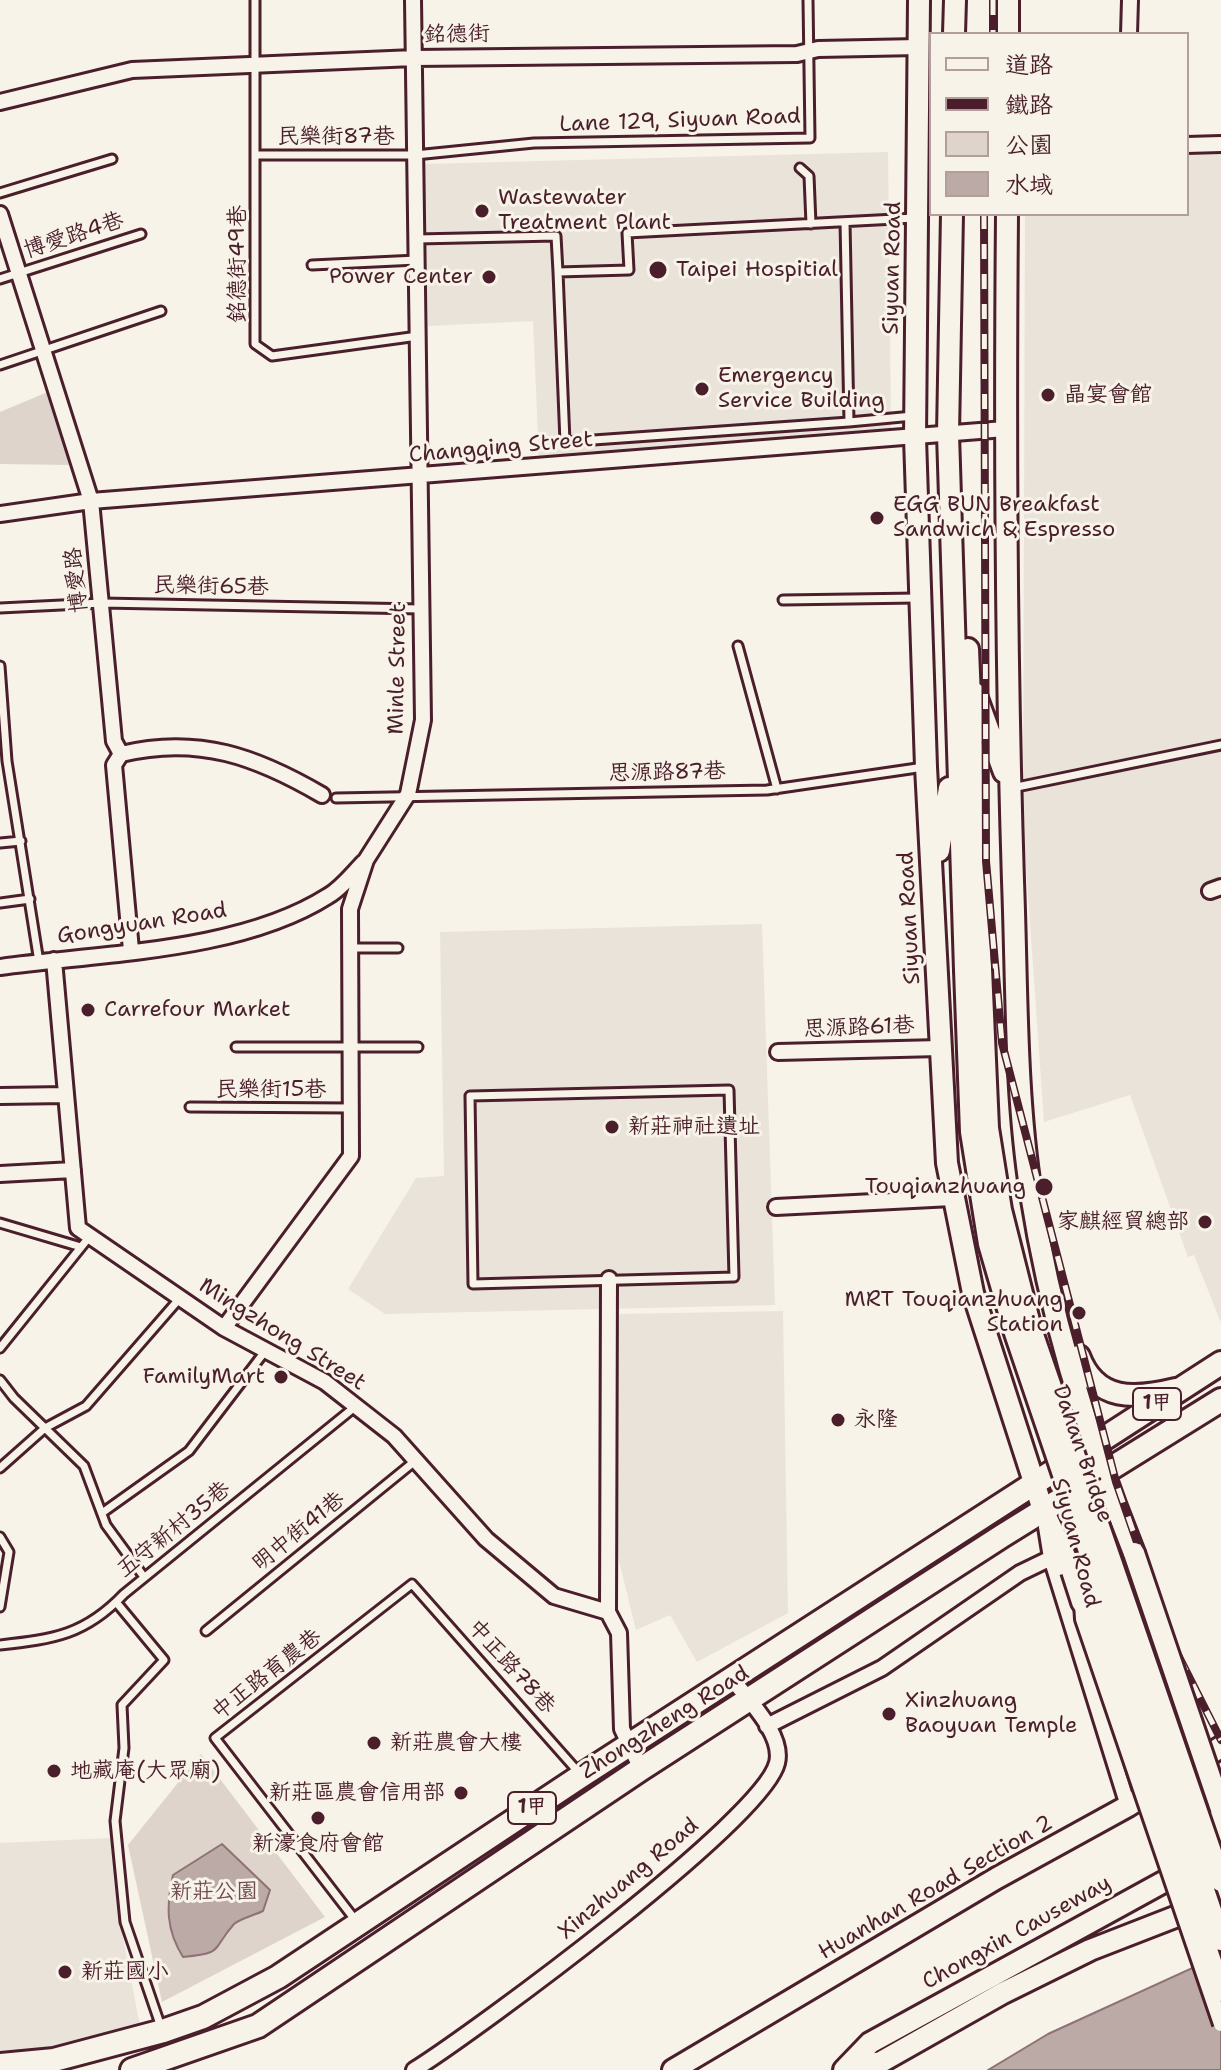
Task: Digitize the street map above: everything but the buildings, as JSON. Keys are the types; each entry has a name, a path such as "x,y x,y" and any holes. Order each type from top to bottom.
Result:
{"main road":[{"name":"Siyuan Road","path":"919,0 915,438 932,894 952,1198 973,1293 1043,1510"},
{"path":"954,32 955,0"},
{"path":"966,0 966,32"},
{"path":"1008,0 1008,32"},
{"path":"952,216 956,740 973,970"},
{"path":"964,216 955,434 968,675 973,970"},
{"name":"Siyuan Road","path":"1007,216 1005,429 1010,788 1021,1102 1031,1198 1041,1238 1044,1267 1104,1475"},
{"path":"968,675 1010,788"},
{"path":"932,894 956,740"},
{"name":"Dahan Bridge","path":"973,970 988,1128 1008,1241 1031,1329 1221,1881"},
{"name":"Dahan Bridge","path":"973,970 971,1132 989,1244 1015,1333 1221,1940"},
{"path":"1041,1238 1088,1378 1098,1386 1128,1396 1145,1396 1184,1387"},
{"path":"973,1293 1044,1267"},
{"path":"993,1358 1061,1329"},
{"name":"Zhongzheng Road","path":"0,2065 54,2060 163,2031 203,2017 278,1977 1034,1481 1221,1363"},
{"name":"Zhongzheng Road","path":"132,2070 258,2026 641,1769 1043,1510 1219,1404"},
{"path":"1104,1475 1134,1553 1221,1809"},
{"path":"1043,1510 1072,1571 1082,1602 1094,1618 1221,1991"},
{"name":"Huanhan Road Section 2","path":"673,2070 997,1878 1128,1806 1216,1750"},
{"name":"Chongxin Causeway","path":"845,2070 870,2043 1134,1895 1221,1852"},
{"name":"Chongxin Causeway","path":"845,2070 881,2062 1003,1993 1090,1950 1221,1899"}],"street":[{"name":"Minle Street","path":"224,1328 351,1156 350,909 366,860 408,794 423,720 413,0"},
{"path":"1129,32 1130,0"},
{"name":"銘德街","path":"0,102 132,70 414,58 919,47"},
{"path":"1189,145 1221,144"},
{"name":"博愛路","path":"0,214 91,501 114,741 121,754 114,765 131,950"},
{"name":"Changqing Street","path":"0,514 91,501 1005,429"},
{"path":"121,754 148,748 216,749 273,767 329,797"},
{"name":"Gongyuan Road","path":"0,967 240,932 301,912 332,894 366,860"},
{"path":"47,961 66,1095 78,1228 86,1242"},
{"name":"思源路61巷","path":"778,1052 940,1048"},
{"path":"0,1096 66,1095"},
{"path":"0,1174 73,1170"},
{"path":"776,1207 952,1198"},
{"name":"Mingzhong Street","path":"86,1242 180,1297 224,1328 325,1382 394,1436 486,1539 554,1596 608,1612"},
{"path":"609,1279 608,1612 619,1633 622,1729 641,1769"},
{"name":"Siyuan Road","path":"1104,1475 1132,1533 1216,1750"},
{"name":"Siyuan Road","path":"1043,1510 1051,1558 1128,1806"},
{"path":"767,1726 882,1668 1020,1573 1051,1558"},
{"path":"1082,1602 1083,1619 1221,2024"},
{"name":"Xinzhuang Road","path":"414,2070 455,2044 589,1943 750,1806 777,1766 779,1749 767,1726 733,1680"}],"lane":[{"name":"銘德街49巷","path":"255,0 255,344 272,356 418,336"},
{"name":"Lane 129, Siyuan Road","path":"415,155 534,143 810,138 808,0"},
{"name":"民樂街87巷","path":"257,155 415,155"},
{"path":"0,193 112,159"},
{"path":"800,168 805,170 810,183 811,224"},
{"path":"558,272 629,270 627,233 917,218"},
{"path":"845,222 849,422"},
{"name":"博愛路4巷","path":"0,279 141,234"},
{"path":"417,239 556,236 565,442 915,416"},
{"path":"312,265 417,260"},
{"path":"0,365 161,311"},
{"path":"783,600 920,598"},
{"name":"民樂街65巷","path":"0,608 102,603 421,609"},
{"path":"738,646 777,789"},
{"path":"0,666 3,761 30,899 47,961"},
{"path":"1010,788 1221,745"},
{"name":"思源路87巷","path":"329,797 777,789 926,767"},
{"path":"0,843 21,841"},
{"path":"0,903 30,899"},
{"path":"350,948 398,948"},
{"path":"236,1047 418,1047"},
{"path":"729,1090 734,1277 609,1279 473,1284 470,1096 729,1090"},
{"name":"民樂街15巷","path":"190,1107 350,1108"},
{"path":"0,1223 86,1242 3,1337 0,1348"},
{"path":"0,1468 45,1428 86,1406 180,1297"},
{"path":"102,1513 189,1451 266,1350"},
{"path":"0,1380 84,1466 102,1513 144,1577"},
{"name":"五守新村35巷","path":"0,1645 56,1638 100,1619 144,1577 356,1406"},
{"name":"明中街41巷","path":"206,1631 416,1460"},
{"path":"0,1537 9,1552 0,1607"},
{"name":"中正路78巷","path":"412,1584 581,1776"},
{"name":"中正路育農巷","path":"357,1923 215,1738 412,1584"},
{"path":"116,1602 164,1660 122,1705 124,1745 115,1821 125,1922 163,2031"}],"shaded area":[{"path":"1189,151 1221,151 1221,1323 1194,1255 1188,1257 1130,1095 1044,1122 1023,823 1025,216 1189,216"},
{"name":"Taipei Hospitial","path":"888,152 891,428 539,458 533,321 428,326 424,164"},
{"path":"762,924 775,1305 385,1314 348,1289 416,1178 444,1176 440,932"},
{"path":"783,1311 788,1613 697,1662 670,1615 636,1630 618,1557 619,1314"},
{"name":"新莊國小","path":"110,1838 119,1917 140,2026 52,2052 0,2055 0,1843"}],"green space":[{"path":"50,391 72,465 0,464 0,412"},
{"name":"新莊公園","path":"201,1754 325,1917 162,2002 128,1845"}],"water":[{"path":"222,1844 270,1890 263,1911 234,1924 212,1952 183,1957 173,1937 169,1918 173,1875"},
{"path":"1221,1955 1221,2070 988,2070 1048,2034"}],"railway":[{"path":"993,0 993,32"},
{"path":"984,216 986,861 1002,1043 1116,1482 1172,1643 1221,1740"}],"place":[{"name":"Wastewater Treatment Plant","path":"482,211"},
{"name":"Taipei Hospitial","path":"658,270"},
{"name":"Power Center","path":"489,277"},
{"name":"Emergency Service Building","path":"702,389"},
{"name":"晶宴會館","path":"1048,395"},
{"name":"EGG BUN Breakfast Sandwich & Espresso","path":"877,518"},
{"name":"Carrefour Market","path":"88,1010"},
{"name":"新莊神社遺址","path":"612,1127"},
{"name":"Touqianzhuang","path":"1044,1187"},
{"name":"家麒經貿總部","path":"1205,1222"},
{"name":"MRT Touqianzhuang Station","path":"1079,1313"},
{"name":"FamilyMart","path":"281,1377"},
{"name":"永隆","path":"838,1420"},
{"name":"Xinzhuang Baoyuan Temple","path":"889,1714"},
{"name":"新莊農會大樓","path":"374,1743"},
{"name":"地藏庵(大眾廟)","path":"54,1771"},
{"name":"新莊區農會信用部","path":"461,1793"},
{"name":"新濠食府會館","path":"318,1818"},
{"name":"新莊國小","path":"65,1972"}]}
